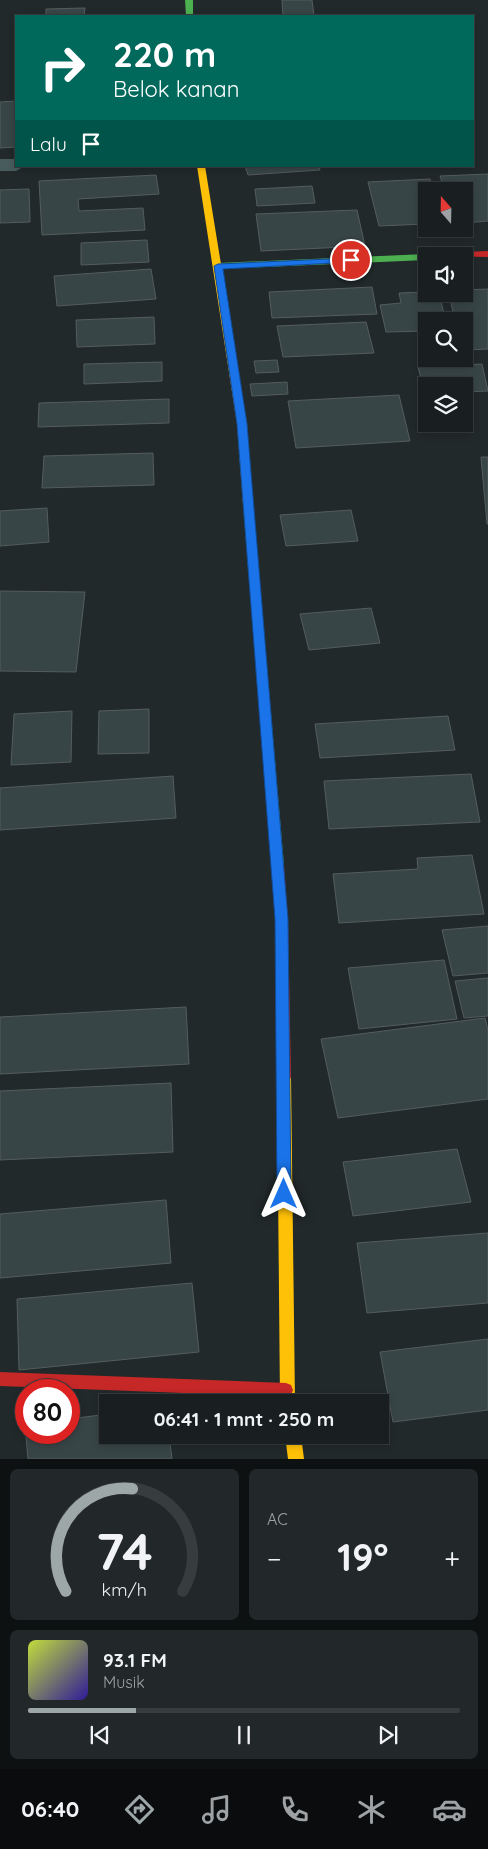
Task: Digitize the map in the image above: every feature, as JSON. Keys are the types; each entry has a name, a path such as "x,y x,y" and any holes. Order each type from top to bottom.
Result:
{"main road":[{"path":"189,0 190,15"},
{"path":"201,167 242,424 282,919 287,1394"},
{"path":"473,255 488,254"},
{"path":"218,266 418,257"},
{"path":"0,1379 286,1390"},
{"path":"294,1444 296,1459"}],"street":[{"path":"0,165 15,165"}],"building":[{"path":"282,0 312,0 314,15 283,15"},
{"path":"85,8 84,15 46,15 46,9"},
{"path":"15,101 15,147 0,148 0,102"},
{"path":"245,167 319,167 320,170 248,175"},
{"path":"488,174 488,221 473,222 473,182 442,182 440,176"},
{"path":"156,175 159,194 78,199 79,211 143,208 145,230 42,235 39,181"},
{"path":"430,179 431,182 418,182 418,224 379,226 368,182"},
{"path":"312,186 315,203 257,206 255,189"},
{"path":"29,189 30,222 0,223 0,190"},
{"path":"357,210 365,246 261,251 256,214"},
{"path":"147,240 149,262 81,265 81,243"},
{"path":"151,269 156,299 57,306 54,276"},
{"path":"372,287 377,314 272,318 269,292"},
{"path":"488,289 488,349 473,350 473,312 453,312 451,302 473,302 473,290"},
{"path":"418,292 418,302 441,302 444,312 418,312 418,331 386,332 380,305 401,303 399,293"},
{"path":"154,317 155,344 77,347 76,320"},
{"path":"366,322 374,353 283,357 277,326"},
{"path":"277,360 279,372 256,373 254,361"},
{"path":"162,362 162,381 84,384 84,364"},
{"path":"473,364 482,364 488,391 473,392 473,377 421,377 418,367 473,367"},
{"path":"287,382 288,394 252,396 250,384"},
{"path":"399,395 410,441 296,448 288,401"},
{"path":"169,399 169,423 38,427 39,403"},
{"path":"153,453 154,485 42,488 44,456"},
{"path":"481,457 488,457 488,524 487,524"},
{"path":"47,508 49,542 0,546 0,511"},
{"path":"351,510 358,541 286,546 280,515"},
{"path":"0,591 85,592 76,672 0,671"},
{"path":"371,608 380,643 309,650 300,614"},
{"path":"149,709 149,753 98,754 99,711"},
{"path":"72,711 71,762 11,765 14,714"},
{"path":"448,716 455,750 320,758 315,724"},
{"path":"471,774 480,822 329,829 324,781"},
{"path":"173,776 176,818 0,830 0,788"},
{"path":"472,855 484,914 339,923 333,874 418,869 417,858"},
{"path":"488,926 488,973 453,976 442,930"},
{"path":"444,960 457,1019 359,1029 348,968"},
{"path":"488,978 488,1016 464,1018 455,981"},
{"path":"186,1007 189,1064 0,1074 0,1017"},
{"path":"485,1018 488,1030 488,1099 338,1118 321,1039"},
{"path":"171,1083 173,1152 0,1160 0,1091"},
{"path":"457,1149 471,1202 353,1216 343,1162"},
{"path":"166,1200 171,1263 0,1278 0,1214"},
{"path":"488,1233 488,1303 367,1313 357,1243"},
{"path":"192,1283 199,1352 19,1370 17,1299"},
{"path":"488,1339 488,1410 393,1422 380,1352"},
{"path":"99,1415 99,1444 170,1444 172,1459 28,1459 27,1444 80,1444 80,1418"}],"traffic: fast":[{"path":"189,0 190,15"},
{"path":"218,266 418,257"},
{"path":"248,504 278,865"}],"traffic: slow":[{"path":"201,167 242,424 248,504"},
{"path":"284,1077 288,1394"},
{"path":"294,1444 296,1459"}],"traffic: jam":[{"path":"473,255 488,254"},
{"path":"278,865 282,919 284,1077"},
{"path":"0,1379 286,1390"}],"route":[{"path":"284,1194 282,919 242,424 218,266 351,260"}]}
